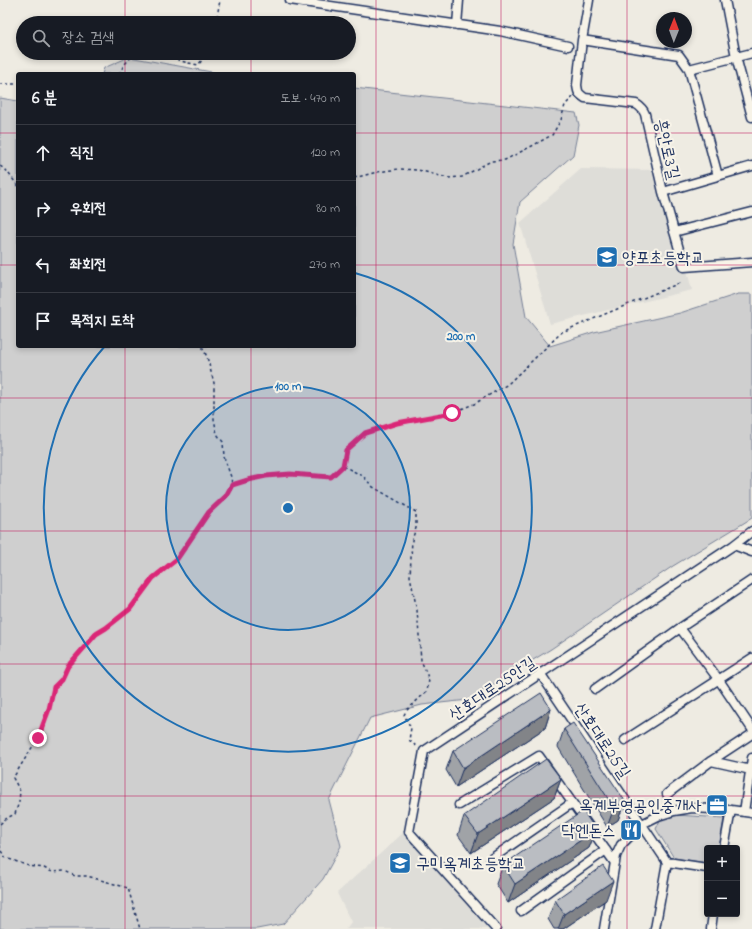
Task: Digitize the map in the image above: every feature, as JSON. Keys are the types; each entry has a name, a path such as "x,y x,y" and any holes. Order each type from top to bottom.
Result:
{"street":[{"path":"290,0 327,3 500,31 568,46"},
{"path":"456,25 459,0"},
{"path":"578,93 577,85 582,40 589,0"},
{"path":"725,0 736,57 752,117"},
{"path":"582,40 679,55 689,69 718,176"},
{"path":"689,69 752,53"},
{"name":"흥안로3길","path":"578,93 585,98 636,104 643,109 663,192 684,267 752,262"},
{"path":"663,192 752,166"},
{"path":"674,232 752,212"},
{"name":"산호대로25안길","path":"496,929 409,832 424,751 734,545 752,531"},
{"path":"734,545 752,552"},
{"path":"594,689 680,628 752,580"},
{"path":"680,628 719,680 752,729"},
{"path":"625,740 752,658"},
{"name":"산호대로25길","path":"540,673 667,862"},
{"path":"667,794 711,761 752,734"},
{"path":"459,805 539,756 615,863"},
{"path":"604,929 616,856 621,845 642,824 658,816 674,811 692,808 730,810 748,813 752,758"},
{"path":"711,761 751,770"},
{"path":"491,859 572,803"},
{"path":"724,845 730,810"},
{"path":"521,911 606,850"},
{"path":"656,929 667,862 704,868"},
{"path":"711,929 713,917"}],"path":[{"path":"217,16 220,0"},
{"path":"120,72 129,60"},
{"path":"178,60 198,65 202,60"},
{"path":"0,84 16,84"},
{"path":"356,177 377,172 399,169 418,170 448,178 462,177 491,161 505,160 552,135 561,120 565,105 578,93"},
{"path":"0,167 6,170 16,183"},
{"path":"232,485 266,476 290,474 331,477 343,466 346,450 365,433 397,423 452,413 474,404 508,384 562,332 682,282"},
{"path":"0,824 15,814 19,802 20,791 13,778 38,738 49,709 54,687 62,679 68,666 96,634 130,609 153,578 177,559 209,512 226,496 232,485 231,477 224,457 223,442 217,434 214,419 214,383 203,348"},
{"path":"343,466 363,476 373,487 416,512 416,528 412,540 410,576 417,610 421,660 429,680 427,691 406,711 404,715 411,728 409,740 416,746 417,752 423,758"},
{"path":"0,845 1,851 6,858 29,866 44,868 52,872 65,871 75,876 87,876 128,888 140,929"}],"shaded area":[{"path":"122,60 146,60 212,72 103,72 104,68"},
{"path":"356,88 576,113 579,125 573,155 520,202 513,244 526,317 550,346 594,332 680,313 738,294 752,294 752,518 673,566 551,649 468,700 422,705 370,718 329,800 341,846 323,879 283,924 257,929 0,929 0,98 16,101 16,348 356,348"},
{"name":"양포초등학교","path":"581,169 661,170 692,290 550,324 520,223"},
{"path":"675,815 724,818 720,845 704,845 704,863 674,858 656,829 661,818"},
{"name":"구미옥계초등학교","path":"403,833 488,929 346,929 351,922 337,893"}],"building":[{"path":"541,693 551,709 463,768 453,751"},
{"path":"573,723 625,801 614,808 564,729"},
{"path":"546,759 561,779 478,834 464,816"},
{"path":"583,811 596,830 515,884 503,865"},
{"path":"603,866 613,881 564,914 555,900"}],"place":[{"name":"양포초등학교","path":"607,257"},
{"name":"옥계부영공인중개사","path":"717,805"},
{"name":"닥엔돈스","path":"631,830"},
{"name":"구미옥계초등학교","path":"400,863"}],"route":[{"path":"38,738 49,709 54,687 62,679 68,666 96,634 130,609 153,578 177,559 209,512 226,496 232,485 266,476 290,474 331,477 343,466 346,450 365,433 397,423 452,413"}]}
